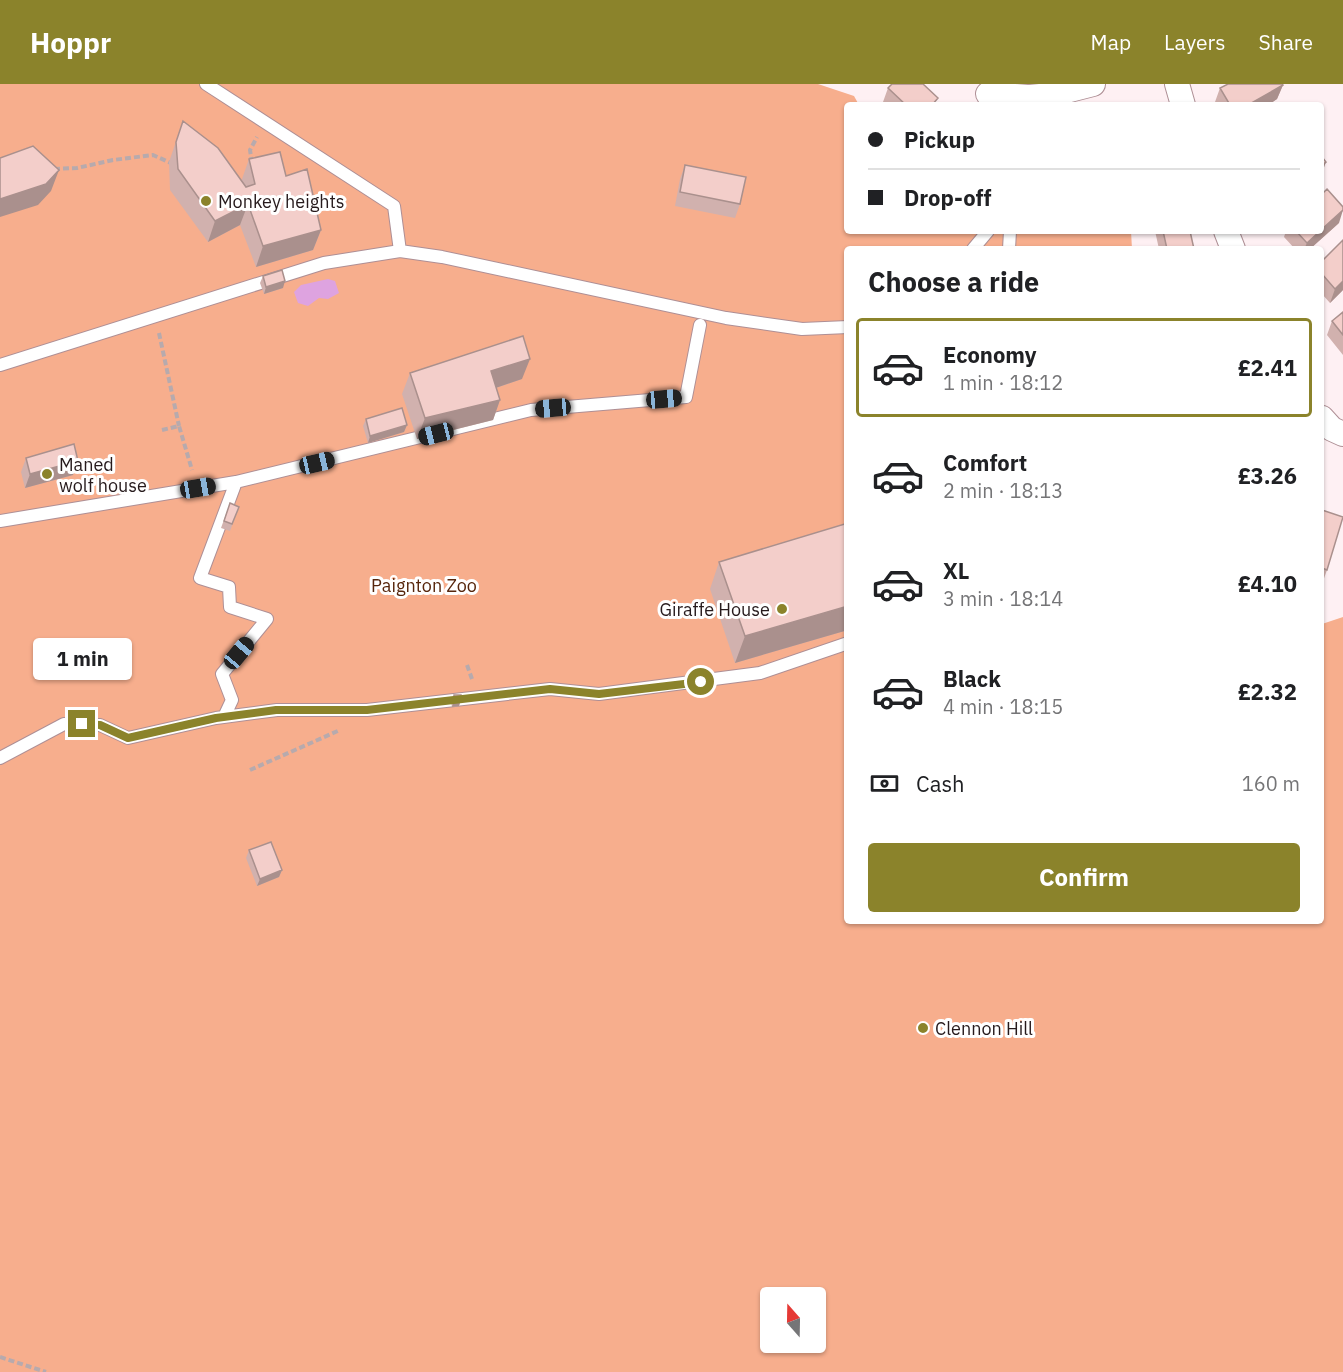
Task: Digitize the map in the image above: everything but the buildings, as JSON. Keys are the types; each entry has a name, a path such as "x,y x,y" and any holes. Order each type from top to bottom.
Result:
{"street":[{"path":"988,94 1028,101 1093,84"},
{"path":"1177,84 1183,102"},
{"path":"1324,420 1332,429 1343,434"}],"lane":[{"path":"206,84 394,206 400,251"},
{"path":"975,246 985,234"},
{"path":"0,365 324,263 400,251 442,257 726,318 802,329 844,327"},
{"path":"0,521 236,482 531,410 686,397 699,325"},
{"path":"224,717 232,700 222,674 267,619 230,607 229,587 200,578 236,482"},
{"path":"0,758 63,724 100,725 128,738 224,717 276,710 367,710 550,689 599,694 760,673 844,644"}],"path":[{"path":"253,168 250,150 264,123"},
{"path":"53,170 153,155 179,166"},
{"path":"156,316 179,426 198,488"},
{"path":"162,430 179,426"},
{"path":"250,770 336,732 367,710"},
{"path":"0,1358 46,1372"}],"green space":[{"name":"Paignton Zoo","path":"0,84 818,84 854,96 857,102 844,102 844,234 1131,234 1132,246 844,246 844,924 1324,924 1324,623 1343,617 1343,1372 0,1372"}],"shaded area":[{"path":"328,279 335,281 339,293 328,299 319,298 308,306 298,303 294,292 301,285"}],"place":[{"name":"Monkey heights","path":"206,201"},
{"name":"Maned wolf house","path":"47,474"},
{"name":"Giraffe House","path":"782,609"},
{"name":"Clennon Hill","path":"923,1028"}],"route":[{"path":"82,724 100,725 128,738 216,718 276,710 367,710 550,689 599,694 701,682"}]}
